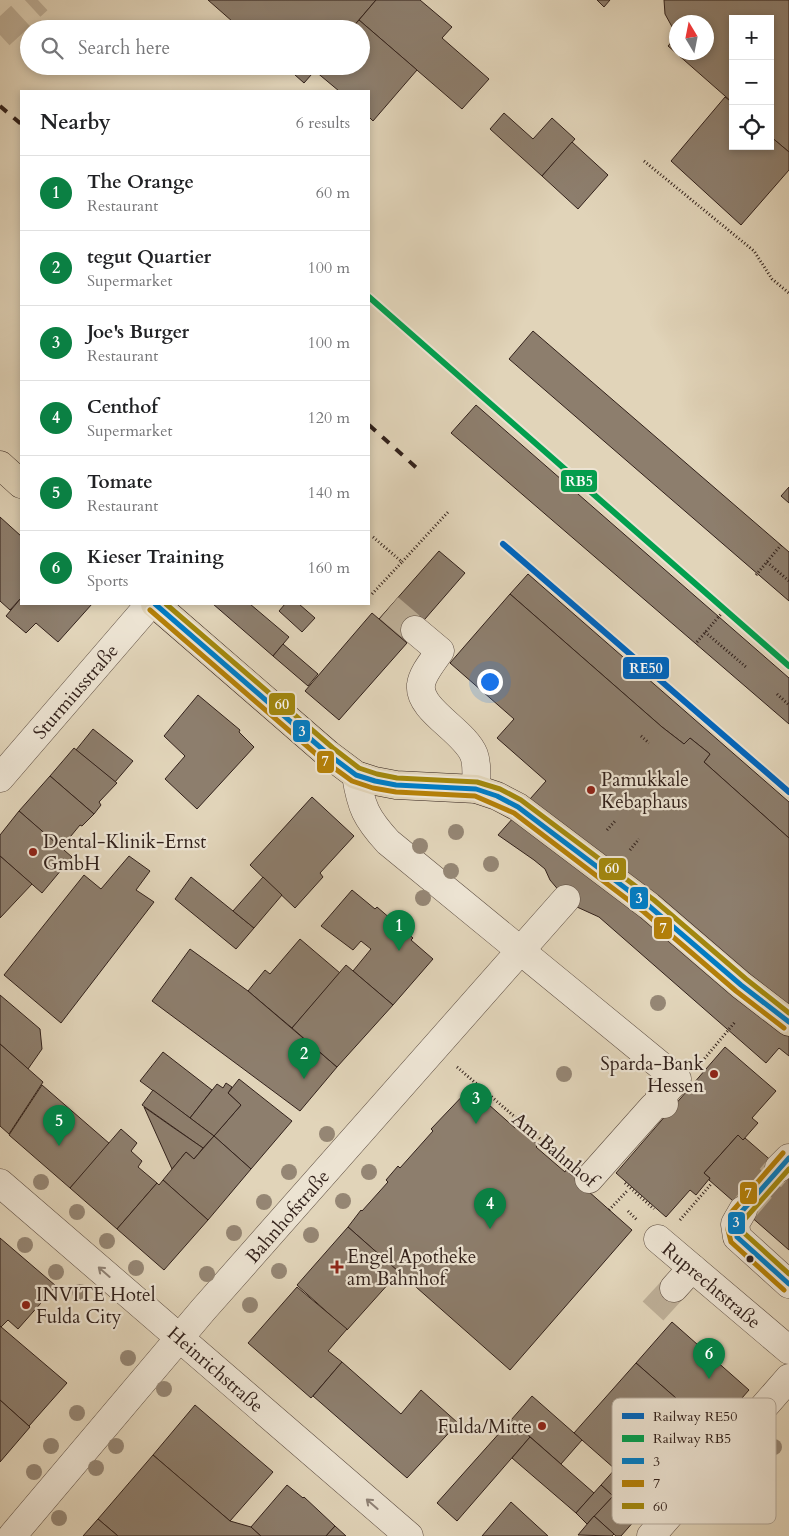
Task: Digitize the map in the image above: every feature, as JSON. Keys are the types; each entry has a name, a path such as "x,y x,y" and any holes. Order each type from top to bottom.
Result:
{"main road":[{"path":"0,466 20,483"},
{"path":"156,605 328,754 356,775 396,785 476,790 497,796 518,807 649,906 741,985 789,1022"}],"street":[{"name":"Sturmiusstraße","path":"0,778 149,605"},
{"path":"415,630 440,651 421,681 421,693 430,706 470,745 477,767 476,790"},
{"path":"356,775 359,795 368,820 388,842 677,1079 662,1100 589,1179"},
{"name":"Bahnhofstraße","path":"12,1536 180,1338 566,899"},
{"name":"Heinrichstraße","path":"0,1183 409,1536"},
{"path":"743,1210 734,1224 737,1237 789,1284"},
{"name":"Ruprechtstraße","path":"664,1227 692,1268 789,1350"},
{"path":"674,1288 692,1268"},
{"path":"772,1398 789,1378"},
{"path":"651,1536 661,1524"}],"path":[{"path":"644,161 754,251 772,279 789,293"},
{"path":"372,594 449,511"},
{"path":"373,537 402,562"},
{"path":"756,574 781,545"},
{"path":"767,562 789,581"},
{"path":"697,642 721,614"},
{"path":"706,632 746,667"},
{"path":"777,694 789,704"},
{"path":"641,736 649,743"},
{"path":"608,830 616,820"},
{"path":"630,850 639,839"},
{"name":"Am Bahnhof","path":"435,1048 589,1179"},
{"path":"528,1136 532,1131"},
{"path":"622,1181 664,1227 712,1183"},
{"path":"609,1210 629,1189"}],"building":[{"path":"208,0 376,0 359,20 231,20"},
{"path":"376,0 420,0 452,27 442,38 489,79 462,109 370,30 370,20 359,20"},
{"path":"597,0 610,0 604,7"},
{"path":"664,0 789,0 789,152 774,139 774,15 729,15 729,99 684,60 714,60 714,15 669,15 669,21 665,14"},
{"path":"370,29 417,70 373,121 370,118 370,90 338,90 320,75 370,75"},
{"path":"295,75 311,75 304,83"},
{"path":"725,97 729,100 729,150 774,150 774,139 789,152 789,170 741,225 671,161"},
{"path":"504,113 533,139 552,118 575,139 542,176 490,129"},
{"path":"572,142 608,175 578,209 542,176"},
{"path":"533,331 789,552 789,601 509,359"},
{"path":"476,405 789,678 789,724 451,433"},
{"path":"789,487 789,503 781,496"},
{"path":"0,517 20,535 20,599 10,610 0,601"},
{"path":"439,551 465,573 405,642 379,619"},
{"path":"528,574 789,802 789,838 704,762 710,754 690,738 684,744 662,727 510,594"},
{"path":"510,594 662,727 684,744 690,738 710,754 704,762 789,838 789,1056 779,1048 766,1063 599,917 577,907 566,899 550,880 545,869 498,835 546,781 497,738 514,719 450,663"},
{"path":"20,599 20,605 91,605 58,642 36,623 26,633 6,616"},
{"path":"214,605 251,605 289,637 273,656"},
{"path":"284,605 300,605 315,618 302,632 279,611"},
{"path":"372,613 407,643 339,720 305,691"},
{"path":"283,644 318,674 308,686 273,656"},
{"path":"198,695 240,730 239,732 254,747 197,809 165,779 185,756 164,736"},
{"path":"93,729 133,761 115,782 76,750"},
{"path":"74,748 117,783 99,802 101,805 94,814 50,776"},
{"path":"50,776 94,814 82,826 80,825 61,848 19,811"},
{"path":"312,797 354,836 320,873 323,877 295,908 250,865"},
{"name":"Dental-Klinik-Ernst GmbH","path":"19,811 72,857 42,893 0,856 0,835"},
{"path":"0,856 32,884 0,918"},
{"path":"129,856 150,871 136,890 154,902 61,1023 4,975 84,875 101,889"},
{"path":"191,877 254,928 236,949 175,899"},
{"path":"263,877 282,895 254,928 233,911"},
{"path":"352,890 375,909 377,907 413,938 411,940 433,959 393,1005 353,971 371,949 361,941 353,950 321,926"},
{"path":"300,939 340,973 292,1028 248,991 265,970 270,974"},
{"path":"190,949 248,991 337,1067 300,1111 152,1001"},
{"path":"346,965 393,1005 337,1067 292,1028"},
{"path":"0,995 40,1029 42,1049 28,1069 0,1044"},
{"path":"0,1044 43,1082 9,1134 0,1126"},
{"path":"725,1047 776,1091 752,1118 758,1123 743,1140 738,1135 704,1173 710,1178 696,1195 690,1190 666,1217 616,1173"},
{"path":"163,1052 212,1090 190,1118 140,1081"},
{"path":"239,1079 292,1121 251,1169 214,1136 241,1105 228,1093"},
{"path":"226,1083 232,1087 228,1093 241,1105 214,1136 190,1118 217,1084 223,1088"},
{"path":"42,1085 110,1144 70,1188 9,1135"},
{"path":"470,1088 515,1128 517,1127 538,1145 536,1147 565,1172 566,1170 580,1182 632,1230 510,1370 348,1227 361,1210 388,1182 386,1180 398,1166 400,1168 433,1131 431,1129"},
{"path":"153,1090 214,1136 203,1148 142,1105"},
{"path":"144,1107 203,1148 194,1159 186,1152 172,1169"},
{"path":"121,1129 137,1143 131,1151 142,1161 138,1167 157,1183 117,1229 70,1188"},
{"path":"738,1135 743,1140 745,1138 789,1176 789,1250 709,1180 710,1178 704,1173"},
{"path":"214,1136 251,1169 208,1220 163,1180 186,1152 194,1159"},
{"path":"163,1180 208,1220 164,1270 117,1229 157,1183 159,1185"},
{"path":"348,1227 399,1272 347,1330 297,1285"},
{"path":"0,1238 56,1286 18,1329 8,1320 0,1326"},
{"path":"297,1287 347,1329 328,1351 342,1362 311,1398 248,1343"},
{"path":"672,1322 749,1390 742,1398 676,1398 636,1363"},
{"path":"0,1326 67,1383 29,1426 0,1400"},
{"path":"342,1362 401,1414 421,1390 458,1423 407,1478 313,1396"},
{"path":"636,1363 676,1398 612,1398 612,1466 574,1433"},
{"name":"Fulda/Mitte","path":"532,1396 582,1440 561,1464 511,1420"},
{"path":"0,1400 30,1427 0,1462"},
{"path":"195,1405 273,1472 230,1521 153,1455"},
{"path":"511,1420 530,1437 457,1521 437,1503"},
{"path":"530,1437 594,1493 576,1513 512,1458"},
{"path":"153,1455 230,1521 251,1527 261,1536 118,1536 98,1519"},
{"path":"612,1473 612,1495 601,1485"},
{"path":"287,1485 304,1497 335,1526 326,1536 261,1536 251,1527"},
{"path":"601,1485 612,1495 587,1524 576,1513"},
{"path":"612,1497 612,1524 632,1524 621,1536 616,1536 594,1516"},
{"path":"511,1502 548,1536 482,1536"},
{"path":"594,1516 614,1534 612,1536 578,1535"},
{"path":"98,1519 118,1536 83,1536"},
{"path":"335,1526 346,1536 326,1536"}],"tunnel":[{"path":"0,35 38,0"},
{"path":"389,608 415,630"},
{"path":"743,1210 779,1168"},
{"path":"653,1311 674,1288"}],"railway":[{"path":"0,106 20,123"},
{"path":"370,426 419,470"}],"rail line":[{"name":"RB5","path":"370,298 789,666"},
{"name":"RE50","path":"503,544 789,792"}],"transit line":[{"name":"3","path":"156,605 328,754 356,775 396,785 476,789 497,796 518,807 649,906 741,985 789,1022"},
{"name":"60","path":"167,605 333,748 359,768 397,778 477,782 500,789 521,800 654,900 746,979 789,1013"},
{"name":"7","path":"150,610 323,760 352,781 373,788 396,792 475,796 514,813 644,912 736,991 784,1028"},
{"name":"7","path":"783,1153 730,1214 728,1230 731,1242 784,1290"},
{"name":"3","path":"789,1158 736,1218 737,1237 789,1284"},
{"name":"60","path":"789,1169 743,1221 744,1233 789,1274"}],"place":[{"name":"Pamukkale Kebaphaus","path":"591,790"},
{"name":"Dental-Klinik-Ernst GmbH","path":"33,852"},
{"name":"The Orange","path":"399,951"},
{"name":"Sparda-Bank Hessen","path":"714,1074"},
{"name":"tegut Quartier","path":"304,1079"},
{"name":"Joe's Burger","path":"476,1124"},
{"name":"Tomate","path":"59,1146"},
{"name":"Centhof","path":"490,1229"},
{"name":"Engel Apotheke am Bahnhof","path":"337,1267"},
{"name":"INVITE Hotel Fulda City","path":"26,1305"},
{"name":"Kieser Training","path":"709,1379"},
{"name":"Fulda/Mitte","path":"542,1426"}]}
